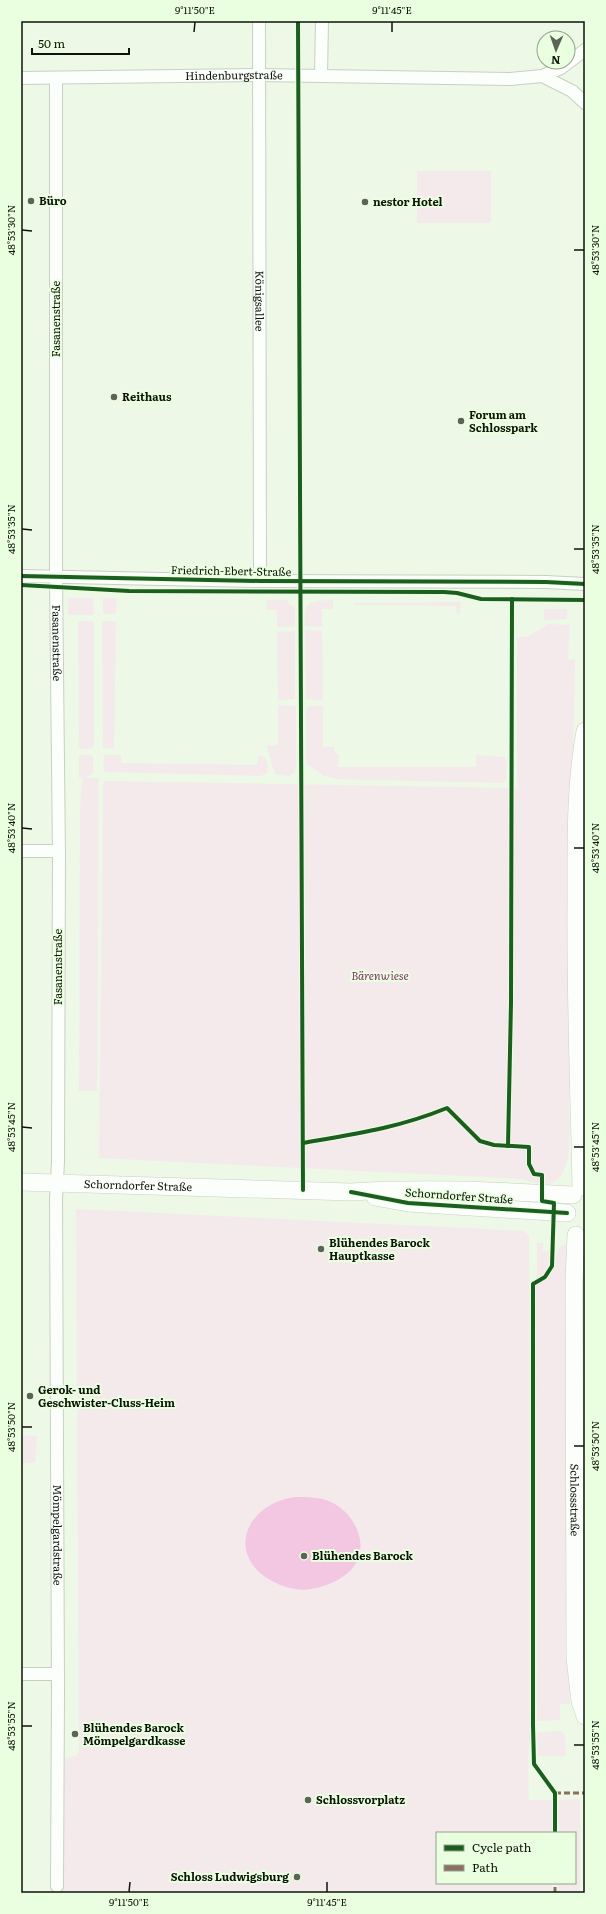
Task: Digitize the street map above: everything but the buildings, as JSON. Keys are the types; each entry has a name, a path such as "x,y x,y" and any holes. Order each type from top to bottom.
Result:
{"main road":[{"path":"581,1238 568,1225 567,1207 580,1189 582,1082 576,975 576,871 580,757 585,731"},
{"name":"Schorndorfer Straße","path":"21,1182 351,1192 402,1189 580,1189"},
{"name":"Schorndorfer Straße","path":"351,1192 408,1203 567,1212"},
{"name":"Schlossstraße","path":"581,1238 575,1658 580,1701 585,1716"}],"street":[{"name":"Königsallee","path":"260,21 260,581"},
{"path":"322,21 322,76"},
{"name":"Hindenburgstraße","path":"21,78 259,75 510,79 542,76 561,68 585,50"},
{"path":"542,76 572,91 585,103"},
{"name":"Fasanenstraße","path":"56,78 56,577 59,851 58,1162 56,1183"},
{"name":"Friedrich-Ebert-Straße","path":"21,576 260,581 538,582 585,584"},
{"path":"21,851 59,851"},
{"name":"Mömpelgardstraße","path":"56,1183 58,1674 57,1886"},
{"path":"21,1674 58,1674"}],"green space":[{"path":"417,171 491,171 491,223 417,223"},
{"path":"68,598 93,598 94,613 92,615 68,615"},
{"path":"103,598 117,598 116,614 104,614"},
{"path":"266,600 287,600 290,605 295,607 295,627 277,627 277,610 267,610"},
{"path":"333,600 333,609 322,609 322,627 305,626 305,611 309,604 318,601"},
{"path":"461,602 460,614 457,615 456,606 354,605 354,603"},
{"path":"544,609 567,609 567,619 544,620"},
{"path":"80,621 92,621 94,624 94,744 91,749 82,749 79,747 78,623"},
{"path":"113,621 116,623 114,749 103,748 102,622"},
{"name":"Bärenwiese","path":"548,624 570,625 568,659 575,660 570,877 569,1151 567,1162 560,1177 549,1184 542,1184 533,1183 523,1179 99,1158 104,781 517,788 517,637 527,637"},
{"path":"305,630 322,631 323,701 306,699"},
{"path":"295,631 295,699 278,700 277,632"},
{"path":"278,705 296,706 296,767 295,772 289,776 275,774 267,746 278,745"},
{"path":"310,706 323,706 323,747 334,747 334,751 339,756 338,767 476,767 476,755 503,757 507,760 506,780 502,783 336,779 324,776 307,764 306,760 306,708"},
{"path":"79,755 90,755 93,757 93,774 85,778 99,778 97,1091 79,1091 80,808 82,779 79,778"},
{"path":"104,755 121,755 121,763 257,765 258,756 262,755 268,763 268,768 267,773 261,776 106,772 103,769"},
{"name":"Blühendes Barock","path":"76,1209 524,1231 529,1235 529,1800 552,1800 552,1832 436,1832 436,1884 552,1884 552,1893 63,1893 65,1759 77,1755 79,1752"},
{"path":"537,1243 543,1243 543,1251 549,1251 549,1264 547,1272 537,1280"},
{"path":"568,1244 568,1654 570,1704 560,1704 560,1720 537,1721 536,1286 549,1276 553,1270 557,1252 563,1245"},
{"path":"585,1275 585,1365 580,1365 582,1280"},
{"path":"21,1435 37,1436 35,1463 21,1463"},
{"path":"561,1731 565,1735 566,1756 538,1756 537,1734 540,1732"},
{"path":"580,1799 580,1893 558,1893 558,1884 576,1884 576,1832 559,1832 559,1800"}],"shaded area":[{"path":"295,1497 309,1497 327,1500 340,1507 353,1522 358,1532 360,1551 357,1561 351,1570 342,1577 322,1587 303,1590 278,1584 261,1574 251,1562 246,1548 246,1535 252,1522 262,1511 277,1502"}],"marked path":[{"path":"555,1793 585,1793"},
{"path":"555,1884 555,1893"}],"cycle path":[{"path":"298,21 303,1190"},
{"path":"21,576 260,581 546,582 585,584"},
{"path":"21,585 129,591 444,592 457,593 481,599 585,600"},
{"path":"508,1146 511,1003 512,599"},
{"path":"303,1143 411,1121 447,1108 480,1141 494,1145 529,1147 529,1164 534,1174 542,1175 542,1201 554,1203 552,1266 545,1277 533,1284 533,1725 534,1764 555,1793 555,1832"},
{"path":"351,1192 408,1203 567,1213"}],"place":[{"name":"Büro","path":"31,201"},
{"name":"nestor Hotel","path":"365,202"},
{"name":"Reithaus","path":"114,397"},
{"name":"Forum am Schlosspark","path":"461,421"},
{"name":"Blühendes Barock Hauptkasse","path":"321,1249"},
{"name":"Gerok- und Geschwister-Cluss-Heim","path":"30,1396"},
{"name":"Blühendes Barock","path":"304,1556"},
{"name":"Blühendes Barock Mömpelgardkasse","path":"75,1734"},
{"name":"Schlossvorplatz","path":"308,1800"},
{"name":"Schloss Ludwigsburg","path":"297,1877"}]}
